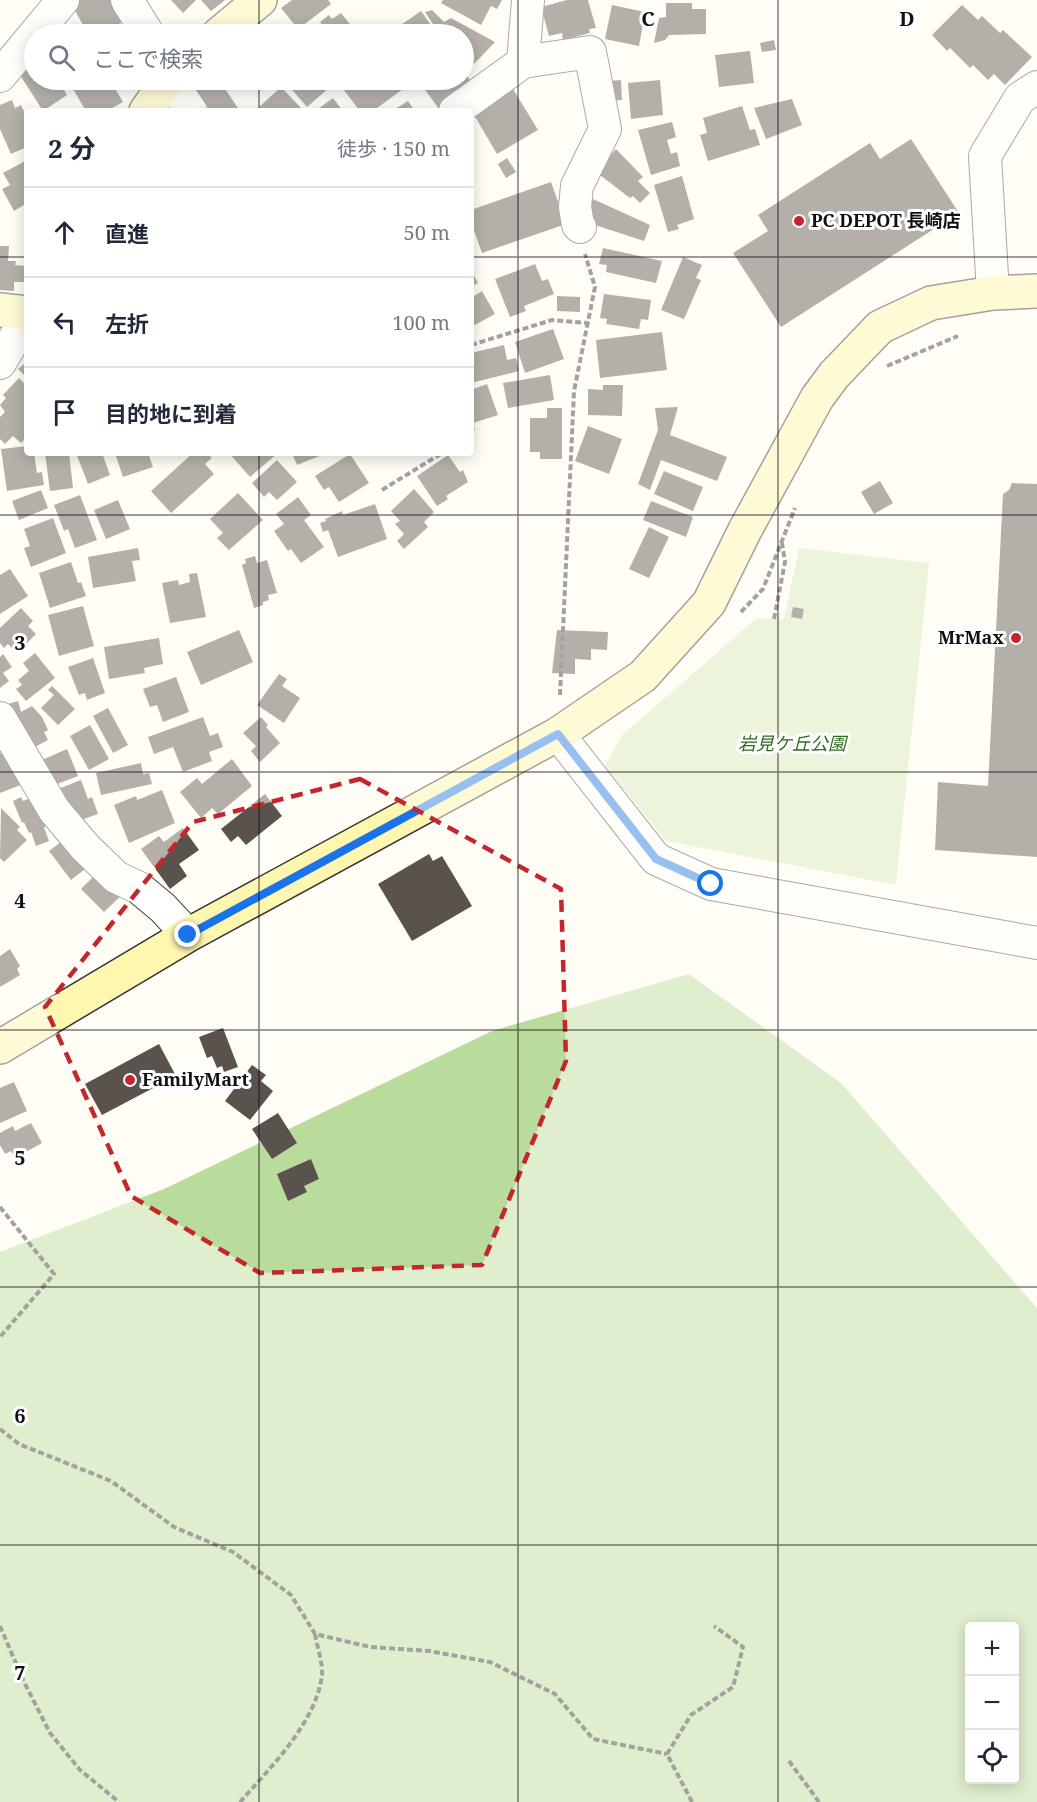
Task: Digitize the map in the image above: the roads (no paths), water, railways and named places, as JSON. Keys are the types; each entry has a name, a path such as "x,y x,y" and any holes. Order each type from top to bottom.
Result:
{"street":[{"path":"43,24 63,0"},
{"path":"127,0 142,24"},
{"path":"231,24 260,0"},
{"path":"522,62 528,0"},
{"path":"0,76 24,47"},
{"path":"458,108 522,62 590,52 606,129 577,186 574,207 580,227"},
{"path":"993,293 985,156 1020,98 1037,87"},
{"path":"148,108 161,90"},
{"path":"178,90 189,108"},
{"path":"0,1047 188,935 558,734 643,676 709,603 745,530 817,398 834,375 880,327 932,303 993,293 1037,291"},
{"path":"0,310 24,314"},
{"path":"0,363 24,320"},
{"path":"0,718 54,810 85,847 116,878 140,888 188,935"},
{"path":"558,734 656,859 711,884 1037,943"}],"place":[{"name":"PC DEPOT 長崎店","path":"799,221"},
{"name":"MrMax","path":"1016,638"},
{"name":"FamilyMart","path":"130,1080"}],"park label":[{"name":"岩見ケ丘公園","path":"792,744"}]}
